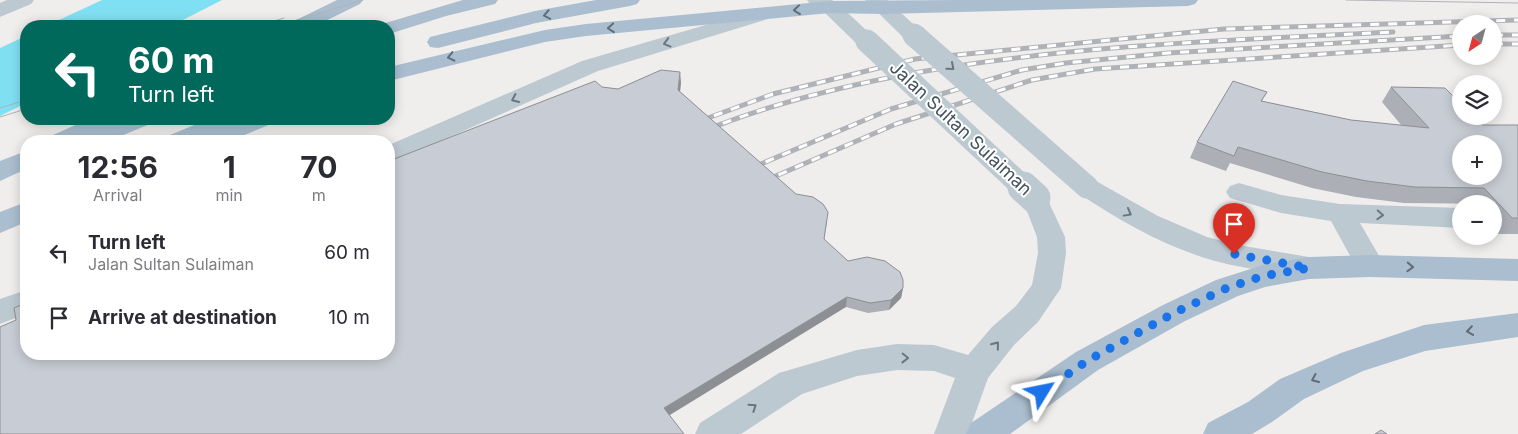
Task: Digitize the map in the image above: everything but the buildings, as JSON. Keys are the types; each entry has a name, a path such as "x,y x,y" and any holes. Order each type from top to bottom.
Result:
{"main road":[{"path":"311,20 353,0"},
{"path":"395,26 438,12 488,0"},
{"path":"395,56 439,42 535,17 630,0"},
{"path":"395,72 545,36 586,30 764,14 823,4 1188,0"},
{"path":"75,135 96,125"},
{"path":"102,135 126,125"},
{"path":"193,135 216,125"},
{"path":"223,135 247,125"},
{"path":"0,172 20,162"},
{"path":"0,178 20,170"},
{"path":"0,223 20,214"},
{"path":"0,230 20,222"},
{"path":"983,434 1087,361 1174,313 1227,288 1263,276 1309,268 1370,266 1518,270"},
{"path":"1220,434 1260,412 1292,389 1352,362 1424,338 1518,325"}],"street":[{"path":"0,11 24,0"},
{"name":"Jalan Sultan Sulaiman","path":"823,4 867,41 1035,198 1052,237 1052,253 1046,288 1027,314 1003,336 974,372 951,434"},
{"name":"Jalan Sultan Sulaiman","path":"879,4 1087,187 1127,212 1190,241 1215,250 1309,268"},
{"path":"395,151 590,66 764,14"},
{"path":"1239,192 1281,204 1340,213 1452,218"},
{"path":"1340,213 1370,266"},
{"path":"0,312 20,304"},
{"path":"712,434 791,383 857,363 897,357 934,358 974,372"}],"water":[{"path":"102,0 222,0 183,20 59,20"},
{"path":"20,39 20,106 0,116 0,48"}],"tram line":[{"path":"297,20 363,0"},
{"path":"1346,0 1518,3"},
{"path":"278,20 284,18"},
{"path":"0,108 20,102"},
{"path":"0,117 20,111"}],"railway":[{"path":"697,122 773,94 915,59 1224,29 1518,20"},
{"path":"706,130 731,120 835,90 914,73 973,64 1033,56 1153,45 1393,32"},
{"path":"1502,35 1518,35"},
{"path":"749,169 891,109 1022,70 1066,63 1168,53 1452,37"},
{"path":"1502,44 1518,44"},
{"path":"762,182 896,124 1032,80 1095,69 1452,46"}],"route":[{"path":"1042,392 1087,361 1174,313 1227,288 1263,276 1309,268 1234,254"}]}
